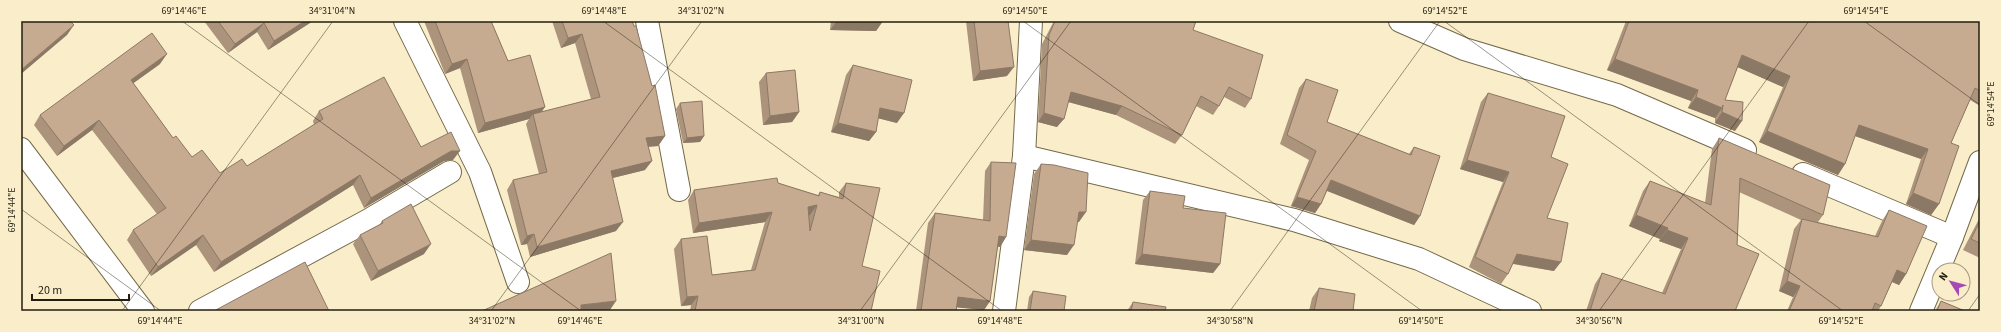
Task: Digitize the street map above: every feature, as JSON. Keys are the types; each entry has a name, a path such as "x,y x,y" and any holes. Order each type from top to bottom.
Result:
{"street":[{"path":"405,21 480,172 518,282"},
{"path":"647,21 679,190"},
{"path":"1004,311 1024,156 1031,21"},
{"path":"1400,21 1464,49 1617,96 1763,157"},
{"path":"21,149 142,311"},
{"path":"1024,156 1294,220 1419,259 1530,311"},
{"path":"1921,311 1952,237 1980,162"},
{"path":"1785,166 1952,237"},
{"path":"200,311 367,221 450,172"}],"building":[{"path":"21,21 70,21 74,25 21,70"},
{"path":"218,21 305,21 274,41 264,23 235,44"},
{"path":"435,21 491,21 508,61 530,55 545,107 485,123 467,59 452,64"},
{"path":"562,21 632,21 634,26 636,26 652,86 655,85 665,136 646,138 652,161 611,171 623,222 537,247 534,234 527,236 513,180 547,172 533,114 600,97 582,34 568,38"},
{"path":"974,21 1008,21 1014,67 980,71"},
{"path":"1055,21 1196,21 1193,30 1263,55 1251,99 1229,87 1219,106 1201,96 1182,135 1122,106 1071,92 1064,119 1044,113 1049,35"},
{"path":"1629,21 1980,21 1980,91 1975,88 1951,143 1959,146 1939,204 1913,193 1928,149 1859,125 1845,164 1767,131 1790,76 1742,55 1725,100 1743,102 1742,121 1722,112 1723,105 1722,108 1696,97 1698,90 1615,59"},
{"path":"152,33 167,54 131,80 173,138 176,136 192,157 202,150 220,173 242,159 247,166 323,119 319,111 384,77 421,147 451,132 460,151 451,151 371,198 360,175 221,262 203,235 158,267 133,230 166,208 99,120 64,146 40,115"},
{"path":"853,65 912,80 904,113 880,108 876,132 838,123"},
{"path":"795,70 799,112 770,116 766,73"},
{"path":"1306,79 1338,90 1327,122 1411,155 1414,147 1440,156 1420,216 1331,180 1321,204 1297,197 1316,151 1287,135"},
{"path":"1488,93 1565,116 1551,157 1568,164 1547,218 1568,223 1561,262 1517,254 1508,274 1475,257 1509,172 1467,160"},
{"path":"702,101 704,136 687,138 680,103"},
{"path":"1719,138 1830,185 1823,215 1740,178 1737,245 1759,254 1735,311 1590,311 1602,273 1665,294 1688,238 1636,215 1650,181 1711,205"},
{"path":"991,162 1016,163 1006,237 999,236 990,301 958,297 956,311 921,311 935,213 990,221"},
{"path":"1041,164 1054,165 1088,173 1086,212 1079,212 1074,245 1031,240"},
{"path":"777,178 778,183 819,196 820,192 843,199 846,183 880,188 862,266 880,271 871,311 695,311 698,296 687,297 681,239 707,236 712,275 755,270 772,212 699,223 694,190","holes":["817,205 810,231 808,207"]},
{"path":"1150,191 1185,196 1183,208 1226,213 1220,264 1142,254"},
{"path":"411,204 431,244 378,271 360,235 383,223 382,221"},
{"path":"1889,210 1927,226 1906,274 1897,270 1881,306 1875,303 1872,311 1789,311 1800,286 1787,281 1802,219 1878,237"},
{"path":"1980,221 1980,243 1971,239"},
{"path":"611,253 616,301 581,305 581,311 482,311"},
{"path":"305,262 329,311 214,311"},
{"path":"1319,288 1355,294 1353,311 1314,311"},
{"path":"1033,291 1066,296 1064,311 1030,311"},
{"path":"1133,302 1166,307 1165,311 1131,311"},
{"path":"1941,302 1943,302 1965,311 1937,311"}]}
